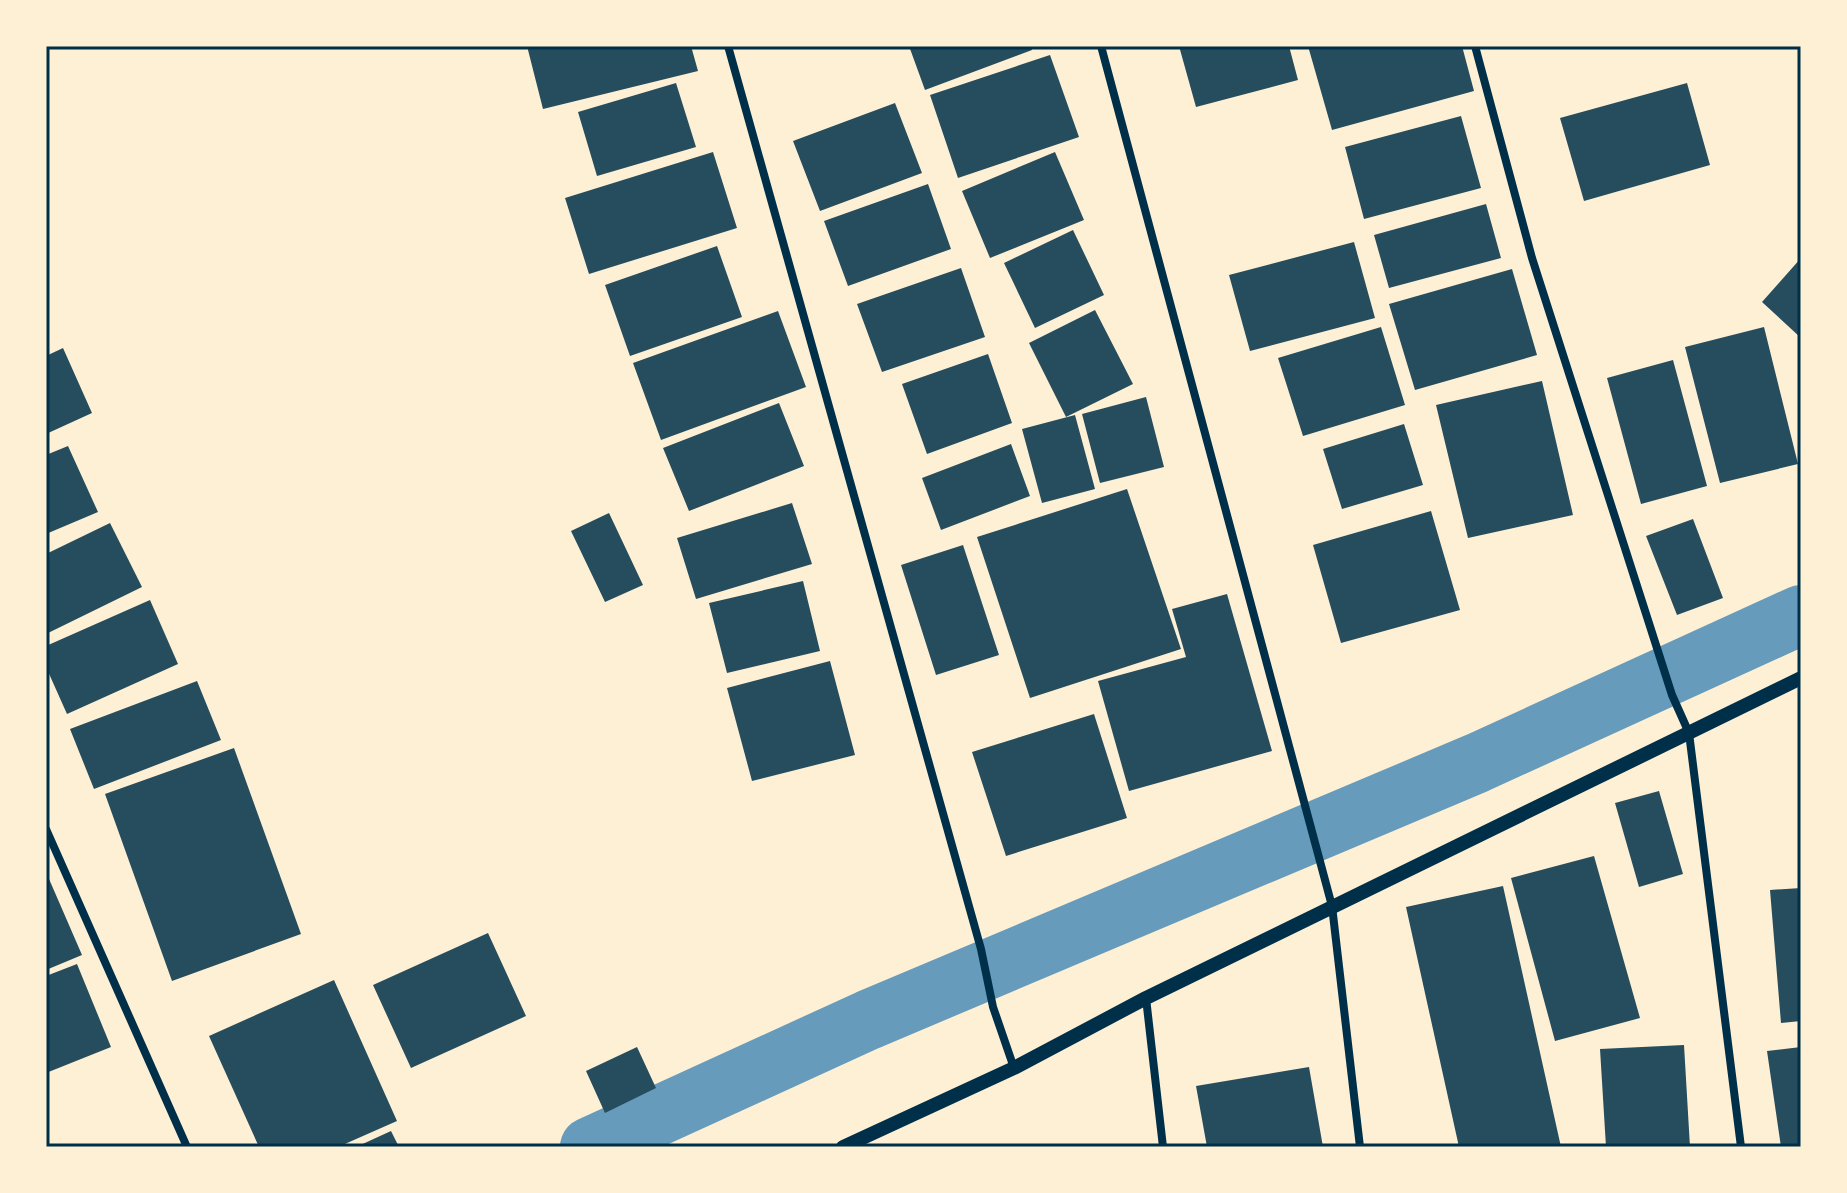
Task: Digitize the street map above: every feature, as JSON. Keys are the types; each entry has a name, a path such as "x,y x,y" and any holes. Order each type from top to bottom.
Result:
{"street":[{"path":"728,46 981,949 993,1007 1014,1068"},
{"path":"1101,46 1332,906 1360,1147"},
{"path":"1475,46 1532,258 1649,627 1672,695 1689,733 1741,1147"},
{"path":"843,1147 1014,1068 1146,998 1801,678"},
{"path":"46,829 187,1147"},
{"path":"1146,998 1163,1147"}],"building":[{"path":"527,46 691,46 698,71 543,109"},
{"path":"909,46 1031,46 1032,50 925,90"},
{"path":"1179,46 1289,46 1298,80 1196,107"},
{"path":"1308,46 1462,46 1474,91 1332,130"},
{"path":"1050,55 1079,137 958,178 930,95"},
{"path":"676,83 696,147 597,176 578,112"},
{"path":"1687,83 1710,165 1584,201 1560,118"},
{"path":"895,103 922,173 820,211 793,141"},
{"path":"1461,116 1481,188 1364,219 1345,147"},
{"path":"713,152 737,228 589,274 565,198"},
{"path":"1055,152 1084,220 990,258 962,191"},
{"path":"928,184 951,249 848,286 824,221"},
{"path":"1486,204 1501,258 1389,288 1374,235"},
{"path":"1073,230 1104,295 1035,328 1004,263"},
{"path":"1354,242 1375,318 1250,351 1229,275"},
{"path":"717,246 742,317 630,356 605,285"},
{"path":"1801,258 1801,338 1762,302"},
{"path":"961,268 985,337 882,372 857,304"},
{"path":"1512,269 1537,355 1415,390 1389,304"},
{"path":"1095,310 1133,384 1066,417 1029,343"},
{"path":"778,311 806,387 661,440 633,363"},
{"path":"1381,327 1405,405 1303,436 1278,358"},
{"path":"1764,327 1798,464 1720,483 1685,347"},
{"path":"63,348 92,413 46,434 46,356"},
{"path":"988,354 1012,423 927,454 902,384"},
{"path":"1673,360 1707,486 1641,504 1607,378"},
{"path":"1542,381 1573,515 1468,538 1436,405"},
{"path":"1146,397 1164,467 1100,483 1082,414"},
{"path":"779,403 804,466 689,511 663,448"},
{"path":"1075,415 1095,489 1042,503 1022,429"},
{"path":"1404,424 1423,485 1342,509 1323,449"},
{"path":"1011,444 1030,496 941,530 922,478"},
{"path":"68,446 98,512 46,534 46,455"},
{"path":"1127,489 1181,649 1030,698 977,537"},
{"path":"792,503 812,564 696,599 677,538"},
{"path":"1431,511 1460,610 1341,643 1313,545"},
{"path":"609,513 643,585 605,602 571,531"},
{"path":"1693,519 1723,598 1677,615 1646,536"},
{"path":"110,523 142,587 46,634 46,554"},
{"path":"963,545 999,655 936,675 901,565"},
{"path":"803,581 820,651 727,673 709,603"},
{"path":"1227,594 1272,751 1129,791 1098,681 1186,657 1172,609"},
{"path":"150,600 178,664 67,714 46,667 46,646"},
{"path":"830,661 855,755 752,781 727,688"},
{"path":"197,681 221,740 94,789 70,729"},
{"path":"1094,714 1127,818 1006,856 972,752"},
{"path":"234,748 301,934 172,981 105,794"},
{"path":"1659,791 1683,874 1639,887 1615,803"},
{"path":"1594,856 1640,1018 1555,1041 1511,878"},
{"path":"46,872 82,955 46,970"},
{"path":"1503,886 1561,1147 1459,1147 1406,907"},
{"path":"1801,888 1801,1021 1781,1023 1770,890"},
{"path":"488,933 526,1016 411,1068 373,985"},
{"path":"77,964 111,1047 46,1073 46,976"},
{"path":"334,980 397,1121 338,1147 259,1147 209,1036"},
{"path":"1684,1045 1690,1147 1606,1147 1600,1049"},
{"path":"637,1047 656,1088 605,1113 586,1071"},
{"path":"1801,1047 1801,1147 1781,1147 1767,1051"},
{"path":"1309,1067 1323,1147 1207,1147 1196,1086"},
{"path":"391,1131 399,1147 356,1147"}],"waterway":[{"path":"590,1147 868,1020 1477,763 1801,615"}]}
